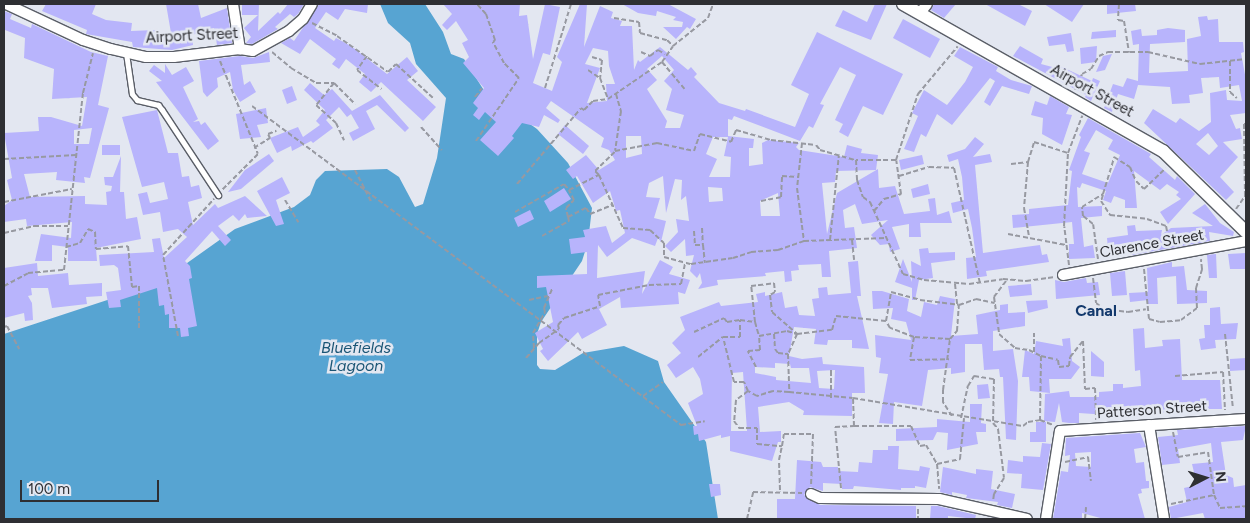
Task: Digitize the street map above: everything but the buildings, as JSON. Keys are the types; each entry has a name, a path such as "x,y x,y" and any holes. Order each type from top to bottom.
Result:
{"street":[{"name":"Airport Street","path":"6,4 95,43 126,52 174,57 240,49 253,51 303,19 312,4"},
{"path":"233,4 240,49"},
{"name":"Airport Street","path":"904,4 924,8 964,38 1071,98 1086,104 1163,151 1246,232"},
{"name":"Clarence Street","path":"1067,275 1144,262 1246,241"},
{"name":"Patterson Street","path":"1060,431 1246,419"},
{"path":"1149,425 1164,519"},
{"path":"1046,519 1060,431"},
{"path":"811,494 820,498 939,499 1027,519"}],"lane":[{"path":"126,52 132,94 137,100 158,105 218,195"}],"path":[{"path":"476,141 519,78 504,63 493,42 495,40 486,14 477,4"},
{"path":"545,88 571,4"},
{"path":"517,184 582,108 584,110 593,101 608,99 662,62 665,54 673,46 708,18 713,4"},
{"path":"1119,4 1118,20 1124,21 1129,53"},
{"path":"614,18 639,22 640,32 667,40 673,46"},
{"path":"303,19 338,36 388,72 396,64 433,98"},
{"path":"874,211 884,199 901,194 896,160 918,94 964,38"},
{"path":"4,286 28,274 64,270 83,93 95,43"},
{"path":"265,45 291,68 316,83 334,82 355,104"},
{"path":"641,52 650,56 658,50 665,54"},
{"path":"1071,98 1082,74 1091,69 1099,56 1119,51 1129,53 1148,52 1200,64 1246,59"},
{"path":"178,336 163,255 258,154 216,52"},
{"path":"367,56 357,70 381,89"},
{"path":"592,57 602,60 600,78 608,99"},
{"path":"1230,60 1230,92 1237,98"},
{"path":"662,62 685,89"},
{"path":"588,70 600,78"},
{"path":"334,82 316,105 336,123 344,140"},
{"path":"475,97 482,88"},
{"path":"615,151 621,111 616,94"},
{"path":"856,160 863,197 874,211 903,274 955,284 1006,280 1037,280 1067,275 1068,153 1086,104"},
{"path":"252,106 681,424 705,420"},
{"path":"1230,216 1245,196 1244,122"},
{"path":"421,127 442,150"},
{"path":"886,238 804,241 778,250 751,252 706,263 685,263 664,257 664,243 650,230 622,228 599,174 595,171 615,151 657,143 694,151 700,134 731,142 736,130 771,140 802,143 856,160 896,160"},
{"path":"254,148 270,138 268,134 276,131"},
{"path":"1029,237 1024,208 1028,162 1034,142 1068,153"},
{"path":"802,143 798,177 804,241"},
{"path":"4,159 76,154"},
{"path":"830,240 839,155"},
{"path":"1172,256 1166,226 1146,218 1110,215 1101,201 1114,157 1130,167 1136,181 1144,188 1174,161"},
{"path":"1011,164 1028,162"},
{"path":"899,176 929,168 954,168 980,283"},
{"path":"355,170 371,201"},
{"path":"570,190 599,174"},
{"path":"762,201 781,197 782,176 798,177"},
{"path":"515,212 564,184 570,190 574,200 566,208 569,221 542,236"},
{"path":"4,202 72,190"},
{"path":"1103,194 1082,207 1083,216 1093,224 1096,303 1104,309 1128,312 1146,309"},
{"path":"285,200 298,222"},
{"path":"568,216 586,208 590,214 612,204"},
{"path":"4,233 34,226 68,226"},
{"path":"702,228 706,263"},
{"path":"66,247 80,243 88,229 95,232 96,249 128,246 132,287 139,286 139,331"},
{"path":"694,231 695,245 703,244"},
{"path":"1008,234 1066,245"},
{"path":"852,240 854,260"},
{"path":"1144,262 1146,309 1150,319 1160,322 1180,320 1197,308 1196,288 1202,268 1200,251"},
{"path":"526,358 534,348 559,329 558,325 564,318 600,306 598,294 649,286 681,284 685,263"},
{"path":"1006,280 994,297 999,334 1015,348 1058,360 1059,367 1069,366 1070,357 1083,341 1085,388 1095,388 1096,428"},
{"path":"754,322 751,286 774,283 775,292 770,295 772,312 797,334"},
{"path":"952,416 943,402 950,340 957,331 958,304 955,284"},
{"path":"534,348 533,333 545,312 548,296 552,289"},
{"path":"950,340 914,337 890,328 886,320 891,292 920,300 958,304 976,299 995,303"},
{"path":"529,300 548,296"},
{"path":"759,336 832,330 836,316 886,320"},
{"path":"694,332 724,318 727,322 740,320 758,324 760,350 748,351 756,367"},
{"path":"698,357 723,338 740,337 740,320"},
{"path":"4,327 7,326 19,348"},
{"path":"1034,333 1034,352"},
{"path":"774,334 774,349 778,353 788,354"},
{"path":"789,392 788,354 797,334"},
{"path":"1225,334 1230,420"},
{"path":"914,337 910,360 949,359"},
{"path":"723,338 734,382 750,382"},
{"path":"1040,420 1041,356"},
{"path":"831,370 831,398"},
{"path":"1175,376 1223,372 1230,420"},
{"path":"937,464 960,458 968,386 974,376 994,379 993,423 998,429 1004,478 994,494 993,511"},
{"path":"642,397 664,382"},
{"path":"744,382 748,391 757,396 773,391 831,398 853,398 993,423 1023,426 1028,422 1040,420 1051,423 1060,431"},
{"path":"748,391 736,400 734,421 739,428 757,428 757,444 782,446"},
{"path":"853,398 854,426"},
{"path":"1172,424 1178,457 1208,452 1214,495 1220,508 1246,506"},
{"path":"842,498 835,427 910,426 920,446 926,445 937,464 939,499"},
{"path":"747,519 753,492 780,491 811,494 813,434 784,434 779,460 780,491"},
{"path":"1055,465 1088,458 1091,481"},
{"path":"1161,506 1214,495"},
{"path":"1085,519 1086,507"}],"water":[{"name":"Bluefields Lagoon","path":"380,4 425,4 443,32 451,54 464,59 485,92 537,129 568,163 592,208 588,242 582,261 541,322 537,334 537,365 540,369 555,370 583,353 624,346 658,361 664,382 706,442 718,519 4,519 4,334 159,283 235,229 294,207 310,195 316,180 325,171 387,169 399,177 415,207 423,204 437,158 446,98 416,64 410,43 388,23"}],"district":[{"name":"Canal","path":"1096,311"}]}
